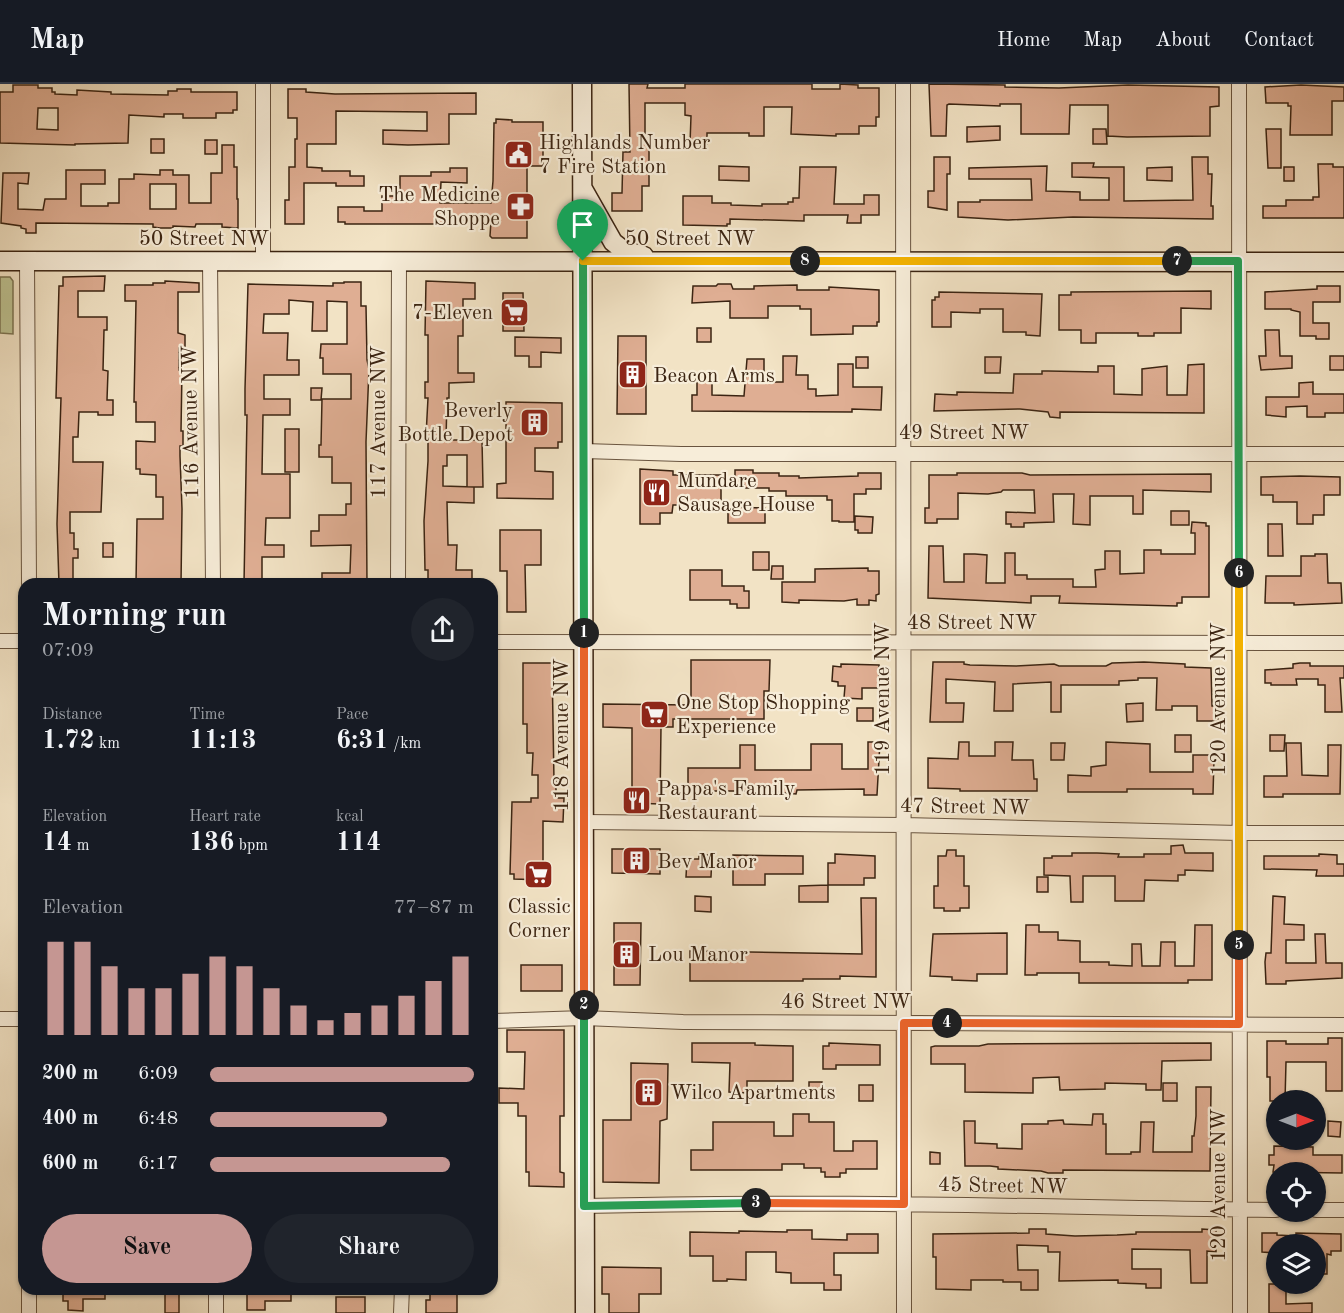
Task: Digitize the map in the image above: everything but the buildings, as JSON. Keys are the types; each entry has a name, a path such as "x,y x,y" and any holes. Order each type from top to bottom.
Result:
{"main road":[{"name":"118 Avenue NW","path":"582,84 585,1313"},
{"path":"582,188 613,242 623,250 657,261"},
{"name":"50 Street NW","path":"0,261 1344,261"}],"street":[{"path":"263,84 263,260"},
{"name":"119 Avenue NW","path":"903,84 904,1313"},
{"name":"120 Avenue NW","path":"1239,84 1240,1313"},
{"name":"117 Avenue NW","path":"398,578 399,260"},
{"path":"27,261 28,578"},
{"name":"116 Avenue NW","path":"210,261 213,578"},
{"name":"49 Street NW","path":"584,451 681,454 1344,454"},
{"path":"0,641 18,641"},
{"name":"48 Street NW","path":"498,642 1344,643"},
{"name":"47 Street NW","path":"584,822 1344,833"},
{"name":"46 Street NW","path":"498,1021 584,1018 683,1022 1344,1025"},
{"path":"0,1019 18,1019"},
{"name":"45 Street NW","path":"584,1206 682,1203 904,1204 1266,1210"},
{"path":"1326,1210 1344,1210"},
{"path":"29,1295 29,1313"},
{"path":"216,1295 216,1313"},
{"path":"401,1313 402,1295"}],"green space":[{"path":"0,277 10,277 13,281 13,334 0,333"}],"place":[{"name":"Highlands Number 7 Fire Station","path":"518,154"},
{"name":"The Medicine Shoppe","path":"521,206"},
{"name":"7-Eleven","path":"514,312"},
{"name":"Beacon Arms","path":"632,375"},
{"name":"Beverly Bottle Depot","path":"534,422"},
{"name":"Mundare Sausage House","path":"656,492"},
{"name":"One Stop Shopping Experience","path":"655,714"},
{"name":"Pappa's Family Restaurant","path":"636,800"},
{"name":"Bev Manor","path":"636,861"},
{"name":"Classic Corner","path":"539,875"},
{"name":"Lou Manor","path":"627,954"},
{"name":"Wilco Apartments","path":"649,1092"}],"route":[{"path":"583,261 1238,261 1239,1024 904,1023 904,1204 682,1203 584,1206 583,261"}]}
